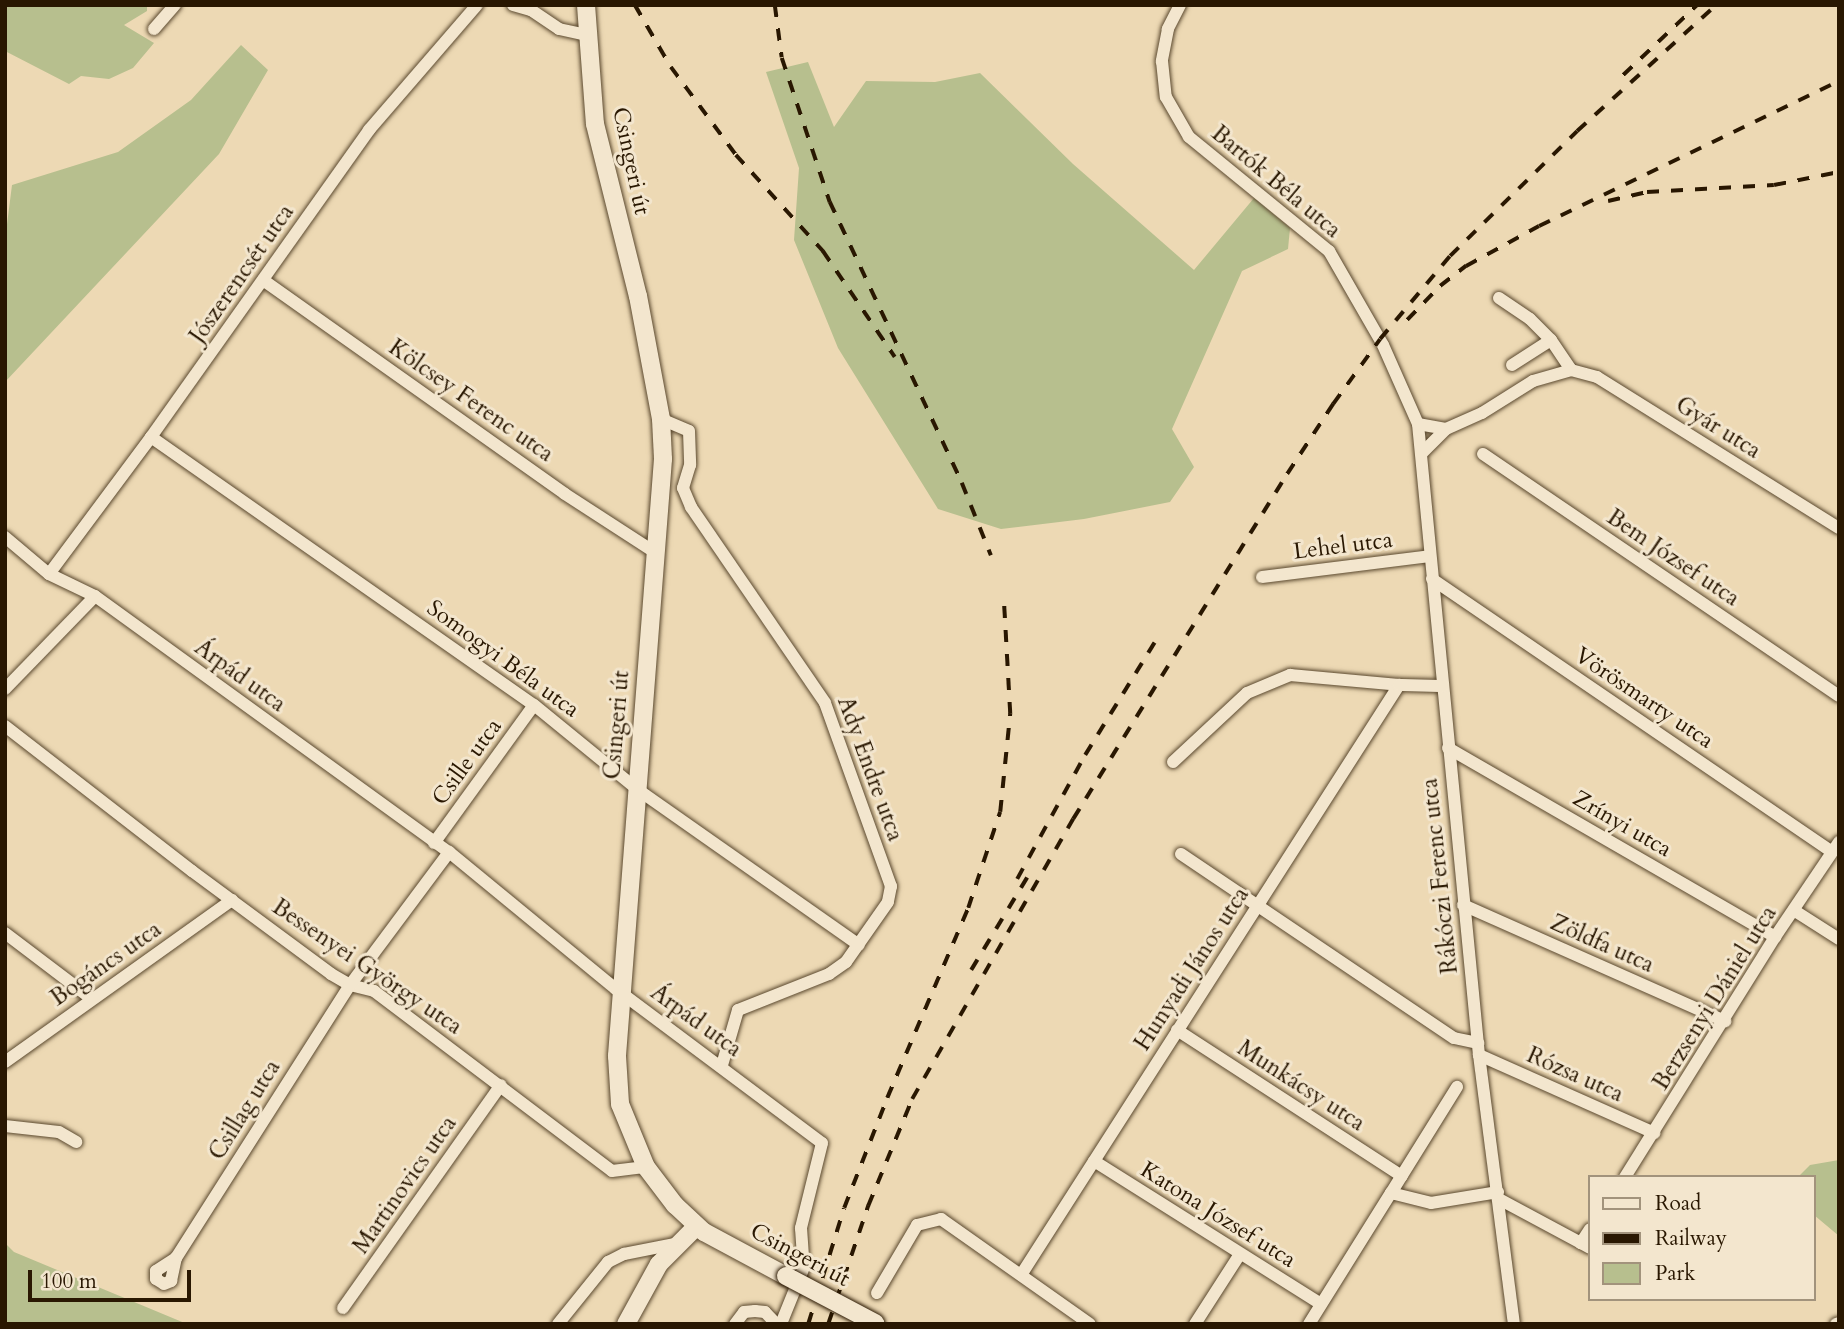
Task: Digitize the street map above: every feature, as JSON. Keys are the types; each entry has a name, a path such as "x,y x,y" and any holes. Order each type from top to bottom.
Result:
{"main road":[{"name":"Csingeri út","path":"586,5 595,124 638,296 661,419 663,459 617,1056 620,1104 646,1167 696,1227 876,1323"},
{"path":"626,1324 659,1264 696,1227"}],"street":[{"path":"154,29 175,5"},
{"name":"Jószerencsét utca","path":"49,573 151,437 369,130 477,5"},
{"path":"513,5 531,10 558,29 587,35"},
{"name":"Bartók Béla utca","path":"1180,5 1168,29 1162,61 1166,97 1189,137 1329,251 1383,345 1418,424"},
{"name":"Kölcsey Ferenc utca","path":"263,280 565,494 656,553"},
{"path":"1422,453 1447,429 1482,413 1533,381 1571,370 1551,340 1530,319 1499,298"},
{"path":"1512,365 1551,340"},
{"name":"Gyár utca","path":"1571,370 1597,377 1839,528"},
{"name":"Ady Endre utca","path":"661,419 689,431 690,465 682,488 691,508 825,703 891,886 888,902 846,962 829,974 738,1010 722,1065"},
{"path":"1418,424 1447,429"},
{"name":"Rákóczi Ferenc utca","path":"1418,424 1478,1049 1514,1324"},
{"name":"Somogyi Béla utca","path":"151,437 534,705 637,789 859,946"},
{"name":"Bem József utca","path":"1483,454 1839,696"},
{"name":"Árpád utca","path":"5,537 49,573 95,596 449,852 622,992 822,1143 801,1228 804,1267 778,1324"},
{"name":"Lehel utca","path":"1262,577 1430,556"},
{"name":"Vörösmarty utca","path":"1432,579 1835,847"},
{"path":"5,690 95,596"},
{"path":"1173,762 1247,693 1290,676 1443,686"},
{"name":"Hunyadi János utca","path":"1021,1275 1399,685"},
{"name":"Csille utca","path":"434,843 534,705"},
{"name":"Bessenyei György utca","path":"5,726 232,900 350,985 374,991 612,1171 646,1167"},
{"name":"Zrínyi utca","path":"1448,748 1775,937"},
{"name":"Berzsenyi Dániel utca","path":"1627,1175 1775,937 1835,847"},
{"path":"350,985 449,852"},
{"name":"Rózsa utca","path":"1181,854 1454,1038 1654,1133"},
{"name":"Bogáncs utca","path":"5,1062 232,900"},
{"name":"Zöldfa utca","path":"1463,905 1725,1021"},
{"path":"1794,911 1839,939"},
{"path":"5,933 92,999"},
{"name":"Csillag utca","path":"176,1258 350,985"},
{"name":"Munkácsy utca","path":"1177,1031 1402,1176"},
{"name":"Martinovics utca","path":"343,1308 501,1085"},
{"path":"1309,1324 1457,1087"},
{"path":"5,1126 59,1132 76,1142"},
{"name":"Katona József utca","path":"1094,1161 1321,1304"},
{"path":"1391,1193 1431,1203 1498,1195 1586,1246"},
{"path":"877,1293 917,1225 941,1219 1090,1324"},
{"path":"558,1324 608,1262 624,1254 679,1243"},
{"path":"1195,1324 1240,1254"},
{"path":"735,1324 744,1312 755,1311 765,1312 778,1324"}],"green space":[{"path":"5,5 147,5 147,11 124,25 154,43 133,68 109,79 81,76 69,84 5,51"},
{"path":"241,45 268,70 219,154 5,382 5,240 12,185 118,152 191,100"},
{"path":"808,62 834,127 866,81 935,82 980,73 1073,164 1194,270 1254,198 1290,228 1288,249 1242,271 1172,429 1194,467 1170,502 1084,519 1001,529 938,509 838,348 794,240 799,168 766,72"},
{"path":"1839,1160 1839,1236 1816,1217 1816,1175 1800,1175 1810,1165"},
{"path":"5,1243 14,1252 187,1324 5,1324"}],"railway":[{"path":"635,5 671,67 736,155 823,251 895,357"},
{"path":"775,5 782,58 830,202 962,483 991,555"},
{"path":"1623,75 1697,5"},
{"path":"828,1324 868,1206 912,1099 1073,819 1333,404 1380,339 1450,256 1577,131 1716,5"},
{"path":"1407,320 1440,286 1466,266 1539,226 1839,81"},
{"path":"1608,201 1647,192 1774,185 1839,172"},
{"path":"808,1324 844,1208 887,1098 968,908 1000,812 1010,714 1004,605"},
{"path":"1017,879 1085,755 1159,635"},
{"path":"971,970 1031,871"}]}
